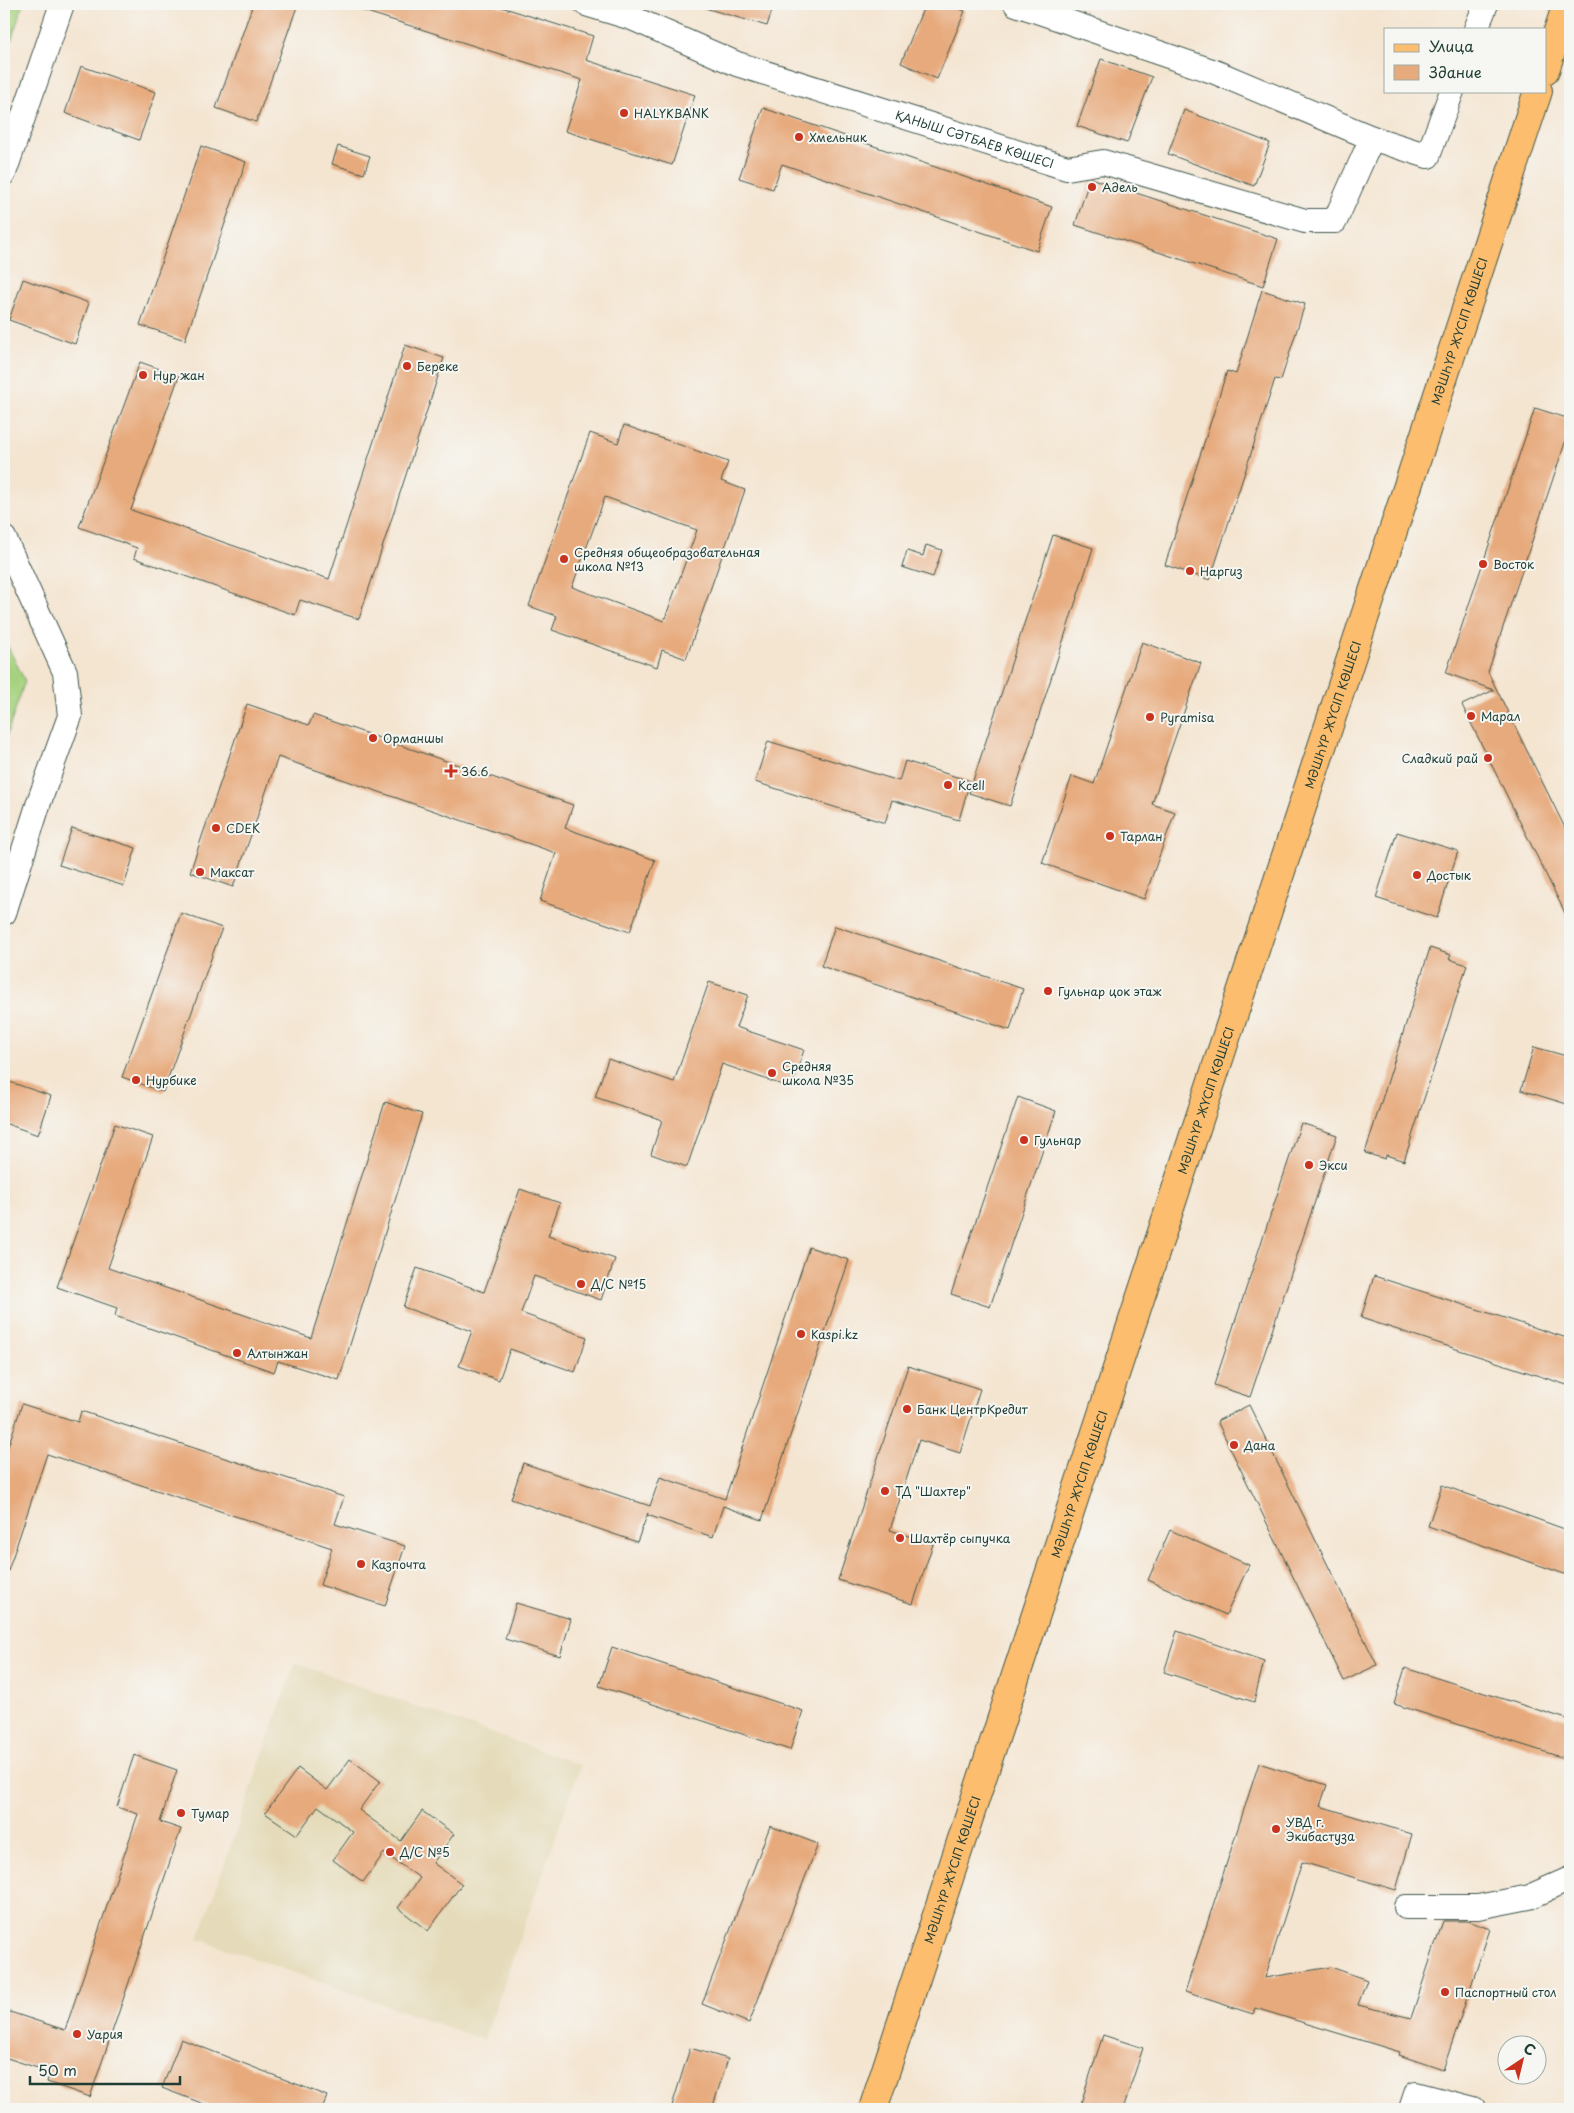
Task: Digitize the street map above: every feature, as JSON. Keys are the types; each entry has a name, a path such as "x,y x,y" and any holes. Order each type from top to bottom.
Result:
{"main road":[{"path":"1546,67 1567,4"},
{"name":"МӘШҺҮР ЖҮСІП КӨШЕСІ","path":"873,2109 1538,92"}],"street":[{"path":"4,173 62,4"},
{"name":"ҚАНЫШ СӘТБАЕВ КӨШЕСІ","path":"586,4 637,11 737,64 1067,168 1104,162 1305,221 1335,222 1372,138"},
{"path":"1016,4 1216,72 1372,138 1428,156 1452,92"},
{"path":"1476,28 1486,4"},
{"path":"4,538 65,672 70,716 39,802 4,913"},
{"path":"1406,1908 1478,1907 1529,1898 1570,1879"},
{"path":"1410,2109 1416,2094 1473,2109"}],"shaded area":[{"name":"Д/С №5","path":"295,1663 581,1765 484,2040 198,1939"}],"green space":[{"path":"4,4 23,4 4,63"},
{"path":"4,639 25,681 4,743"}],"building":[{"path":"253,4 298,4 256,122 216,108"},
{"path":"352,4 492,4 593,36 586,60 695,95 672,165 565,131 582,80 351,7"},
{"path":"706,4 774,4 767,26 705,8"},
{"path":"925,4 946,4 965,11 937,79 901,63"},
{"path":"1101,59 1152,77 1127,143 1077,126"},
{"path":"81,66 156,92 139,140 65,113"},
{"path":"763,108 1052,207 1037,251 782,164 773,189 739,178"},
{"path":"1184,110 1270,143 1254,186 1168,154"},
{"path":"201,146 246,162 185,340 140,325"},
{"path":"338,146 370,156 364,174 332,164"},
{"path":"1090,178 1278,239 1263,286 1075,225"},
{"path":"23,279 89,303 75,344 9,320"},
{"path":"1262,290 1305,304 1281,380 1275,379 1210,580 1165,565 1227,371 1236,374"},
{"path":"405,345 444,358 359,619 300,600 295,615 134,558 137,548 79,527 140,362 179,376 131,510 329,579"},
{"path":"1535,408 1570,419 1570,428 1488,672 1570,838 1570,923 1462,705 1494,690 1446,673"},
{"name":"Средняя общеобразовательная школа №13","path":"624,425 728,462 721,481 745,490 686,659 662,650 657,667 552,630 557,616 529,606 590,433 618,443","holes":["605,497 697,530 664,621 572,587"]},
{"path":"1053,535 1093,548 1010,806 969,793"},
{"path":"926,545 942,550 933,577 902,567 907,551 923,556"},
{"path":"1142,642 1201,663 1152,804 1175,812 1144,899 1042,863 1072,776 1094,784"},
{"path":"247,704 309,725 313,715 573,805 565,828 655,860 630,932 540,901 556,853 278,757 233,887 190,872"},
{"path":"768,741 899,781 905,761 970,781 959,820 892,800 885,823 755,782"},
{"path":"72,828 136,848 124,886 59,865"},
{"name":"Достык","path":"1397,832 1458,851 1437,918 1376,898"},
{"path":"181,913 222,928 163,1092 122,1077"},
{"path":"835,926 1023,989 1010,1030 821,966"},
{"path":"1430,948 1451,955 1449,959 1467,965 1404,1161 1386,1155 1385,1159 1365,1153"},
{"name":"Средняя школа №35","path":"709,982 748,995 736,1027 804,1050 791,1088 722,1064 687,1167 651,1154 662,1120 595,1097 608,1059 674,1082"},
{"path":"1534,1047 1570,1057 1570,1105 1521,1090"},
{"path":"4,1080 51,1096 38,1135 4,1123"},
{"path":"1018,1097 1056,1111 990,1307 951,1294"},
{"path":"385,1102 422,1114 339,1380 278,1361 274,1372 115,1316 117,1308 57,1287 115,1124 153,1137 108,1268 311,1338"},
{"path":"1301,1123 1337,1135 1250,1397 1214,1385"},
{"name":"Д/С №15","path":"520,1189 560,1203 548,1236 615,1259 601,1300 534,1276 521,1313 587,1337 575,1372 510,1349 499,1380 459,1366 472,1331 403,1307 417,1268 484,1292"},
{"path":"809,1247 849,1260 762,1520 723,1506 713,1537 647,1515 637,1542 511,1499 523,1463 650,1506 660,1477 725,1499"},
{"path":"1374,1276 1570,1339 1570,1386 1361,1318"},
{"name":"ТД \"Шахтер\"","path":"908,1366 980,1389 960,1453 919,1440 890,1530 933,1544 913,1604 838,1580"},
{"path":"22,1404 78,1422 81,1411 344,1497 335,1524 405,1546 385,1606 320,1585 332,1548 47,1454 7,1574 4,1574 4,1459"},
{"path":"1249,1405 1377,1665 1344,1681 1217,1421"},
{"path":"1442,1485 1570,1531 1570,1576 1428,1526"},
{"path":"1170,1530 1249,1565 1226,1615 1148,1580"},
{"path":"516,1603 571,1619 560,1656 505,1639"},
{"path":"1177,1631 1264,1661 1254,1702 1164,1672"},
{"path":"612,1647 803,1711 790,1750 599,1686"},
{"path":"1405,1668 1570,1720 1570,1760 1394,1704"},
{"path":"134,1755 177,1770 160,1822 181,1829 90,2097 47,2082 50,2072 4,2057 4,2010 65,2030 138,1814 117,1807"},
{"path":"350,1759 380,1781 359,1810 401,1841 422,1811 454,1834 433,1863 462,1884 428,1931 398,1908 420,1878 384,1853 363,1882 333,1860 353,1832 318,1806 297,1835 265,1813 298,1768 327,1790"},
{"path":"1259,1763 1327,1785 1320,1806 1412,1834 1396,1890 1302,1862 1265,1978 1331,1967 1367,1980 1358,2005 1411,2018 1443,1921 1467,1921 1490,1929 1443,2070 1399,2055 1400,2052 1255,2008 1253,2014 1185,1992"},
{"path":"770,1826 818,1844 749,2023 702,2004"},
{"path":"1103,2035 1143,2048 1123,2109 1079,2109"},
{"path":"181,2039 327,2096 322,2109 217,2109 162,2088"},
{"path":"690,2048 728,2059 712,2109 671,2109"}],"place":[{"name":"HALYKBANK","path":"624,113"},
{"name":"Хмельник","path":"799,137"},
{"name":"Адель","path":"1092,187"},
{"name":"Береке","path":"407,366"},
{"name":"Нур жан","path":"143,375"},
{"name":"Средняя общеобразовательная школа №13","path":"564,559"},
{"name":"Восток","path":"1483,564"},
{"name":"Наргиз","path":"1190,571"},
{"name":"Марал","path":"1471,716"},
{"name":"Pyramisa","path":"1150,717"},
{"name":"Орманшы","path":"373,738"},
{"name":"Сладкий рай","path":"1488,758"},
{"name":"36.6","path":"451,771"},
{"name":"Kcell","path":"948,785"},
{"name":"CDEK","path":"216,828"},
{"name":"Тарлан","path":"1110,836"},
{"name":"Максат","path":"200,872"},
{"name":"Достык","path":"1417,875"},
{"name":"Гульнар цок этаж","path":"1048,991"},
{"name":"Средняя школа №35","path":"772,1073"},
{"name":"Нурбике","path":"136,1080"},
{"name":"Гульнар","path":"1024,1140"},
{"name":"Экси","path":"1309,1165"},
{"name":"Д/С №15","path":"581,1284"},
{"name":"Kaspi.kz","path":"801,1334"},
{"name":"Алтынжан","path":"237,1353"},
{"name":"Банк ЦентрКредит","path":"907,1409"},
{"name":"Дана","path":"1234,1445"},
{"name":"ТД \"Шахтер\"","path":"885,1491"},
{"name":"Шахтёр сыпучка","path":"900,1538"},
{"name":"Казпочта","path":"361,1564"},
{"name":"Тумар","path":"181,1813"},
{"name":"УВД г. Экибастуза","path":"1276,1829"},
{"name":"Д/С №5","path":"390,1852"},
{"name":"Паспортный стол","path":"1445,1992"},
{"name":"Уария","path":"77,2034"}]}
